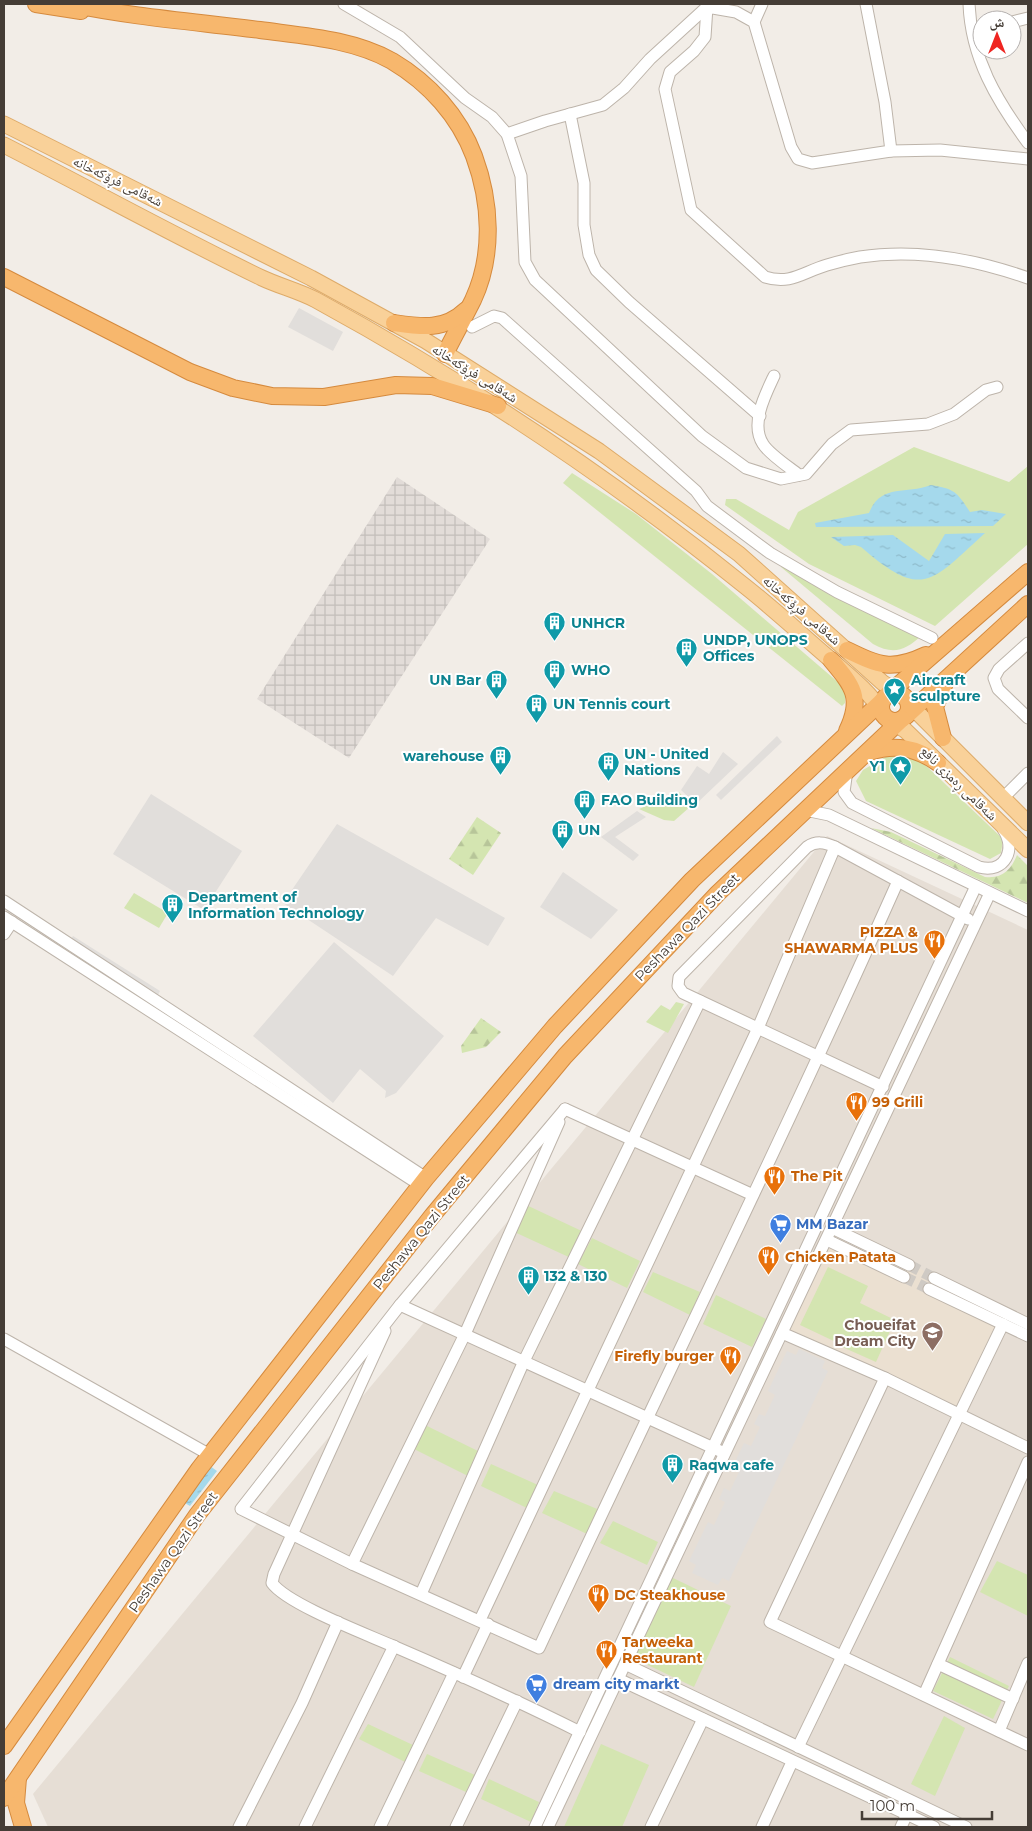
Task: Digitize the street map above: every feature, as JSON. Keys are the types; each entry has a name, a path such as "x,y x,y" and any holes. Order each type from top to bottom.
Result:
{"highway":[{"path":"36,4 102,14 128,15"},
{"path":"70,4 128,15 307,36 349,45 391,61 425,85 451,112 470,145 482,178 486,198 487,239 484,261 469,307 445,354"},
{"path":"4,277 190,372 233,388 272,396 324,396 396,385 432,386 498,406"},
{"path":"394,323 421,327 438,326 455,319 469,307"},
{"name":"Peshawa Qazi Street","path":"4,1798 197,1515 432,1216 565,1056 718,893 867,752 938,642 1028,572"},
{"name":"Peshawa Qazi Street","path":"4,1746 210,1455 423,1181 555,1026 692,880 842,738 952,674 1028,604"},
{"path":"847,650 870,662 893,666 908,664 938,642"},
{"path":"831,660 849,681 855,696 856,706 852,719 842,738"},
{"path":"939,734 936,707 941,690 952,674"},
{"path":"867,752 885,747 907,748 926,754 938,762"},
{"path":"19,1774 16,1803 23,1827"}],"main road":[{"name":"شەقامی فڕۆکەخانە","path":"4,124 321,283 394,323 599,451 739,554 847,650 895,707"},
{"name":"شەقامی فڕۆکەخانە","path":"4,145 264,279 312,298 436,368 498,406 603,478 695,546 762,600 831,660 895,707"},
{"path":"312,298 321,283"},
{"path":"436,368 445,354"},
{"name":"شەقامی ڕەمزی نافع","path":"895,707 939,734 1028,823"},
{"name":"شەقامی ڕەمزی نافع","path":"895,707 921,746 1028,850"},
{"path":"921,746 924,734 939,734"}],"street":[{"path":"345,4 400,37 465,98 492,117 506,134 521,176 525,262 535,280 702,436 746,468 781,478 806,474 832,444 851,430 928,424 954,414 986,390 997,387"},
{"path":"762,4 754,22 791,147 798,159 812,163 891,151 940,150 1028,159"},
{"path":"866,4 885,102 891,151"},
{"path":"709,5 736,12 754,22"},
{"path":"506,134 603,105 624,88 650,59 709,5"},
{"path":"709,5 704,37 694,51 670,72 665,89 691,210 765,277 779,281 799,276 826,265 860,257 896,254 962,259 1028,278"},
{"path":"983,60 986,77 1001,107 1028,143"},
{"path":"570,114 584,183 584,225 588,254 596,270 629,302 760,416"},
{"path":"472,327 494,316 502,318 696,491 707,506 770,553 836,592 938,642"},
{"path":"774,376 761,404 760,429 763,444 799,475"},
{"path":"1028,643 999,668 994,678 998,689 1028,718"},
{"path":"847,770 844,788 848,800 891,824 979,867 990,868 1004,862 1010,848 1008,837 997,820"},
{"path":"1003,798 1028,772"},
{"path":"806,810 829,815 867,832 1028,911"},
{"path":"867,832 866,824 870,820 891,824"},
{"path":"883,1087 680,990 678,981 682,973 806,847 821,842 834,847 976,923"},
{"path":"380,1827 459,1675 484,1622 588,1390 758,1028 834,847"},
{"path":"565,1109 397,1309 241,1509 352,1564 539,1648 646,1417 820,1056 898,882"},
{"path":"548,1827 598,1708 719,1450 798,1269 976,886"},
{"path":"719,1450 782,1333 827,1240 895,1089 990,893"},
{"path":"4,901 423,1181"},
{"path":"4,934 8,919 423,1181"},
{"path":"421,1594 524,1362 700,1001"},
{"path":"565,1109 753,1195"},
{"path":"352,1564 465,1334 565,1109"},
{"path":"830,1200 842,1206"},
{"path":"832,1228 909,1265"},
{"path":"827,1240 904,1277"},
{"path":"798,1269 810,1274"},
{"path":"934,1278 1028,1324"},
{"path":"929,1289 1028,1336"},
{"path":"397,1309 465,1334 719,1450"},
{"path":"397,1309 292,1535 272,1584 278,1592 338,1622 517,1701 580,1732"},
{"path":"798,1747 1002,1324"},
{"path":"782,1333 885,1378 1028,1448"},
{"path":"4,1339 210,1455"},
{"path":"885,1378 770,1622 842,1658 1028,1745"},
{"path":"924,1695 1028,1462"},
{"path":"239,1827 302,1703 338,1622"},
{"path":"535,1827 580,1732 618,1679 625,1664 630,1640"},
{"path":"305,1827 394,1646"},
{"path":"999,1731 1028,1663"},
{"path":"625,1664 966,1827"},
{"path":"938,1664 1013,1699"},
{"path":"618,1679 934,1827"},
{"path":"456,1827 517,1701"},
{"path":"652,1827 703,1719"},
{"path":"766,1749 774,1736"},
{"path":"816,1772 822,1759"},
{"path":"762,1827 792,1762"},
{"path":"901,1827 906,1814"}],"shaded area":[{"path":"299,308 343,332 333,351 288,327"},
{"path":"397,477 490,539 349,758 257,699"},
{"path":"777,736 782,742 721,800 716,795"},
{"path":"723,752 738,764 696,804 681,790 697,766 709,774"},
{"path":"151,794 242,851 204,910 113,854"},
{"path":"637,811 646,817 615,837 639,855 633,861 601,837"},
{"path":"337,824 505,918 488,946 436,918 393,976 283,903"},
{"path":"827,836 1028,930 1028,1827 48,1827 33,1794"},
{"name":"UN","path":"563,872 618,910 591,939 540,907"},
{"path":"73,936 160,991 157,997 70,941"},
{"path":"334,942 444,1036 396,1093 385,1098 386,1091 360,1069 333,1103 253,1036"},
{"path":"827,1240 904,1276 910,1264 935,1276 929,1288 1003,1324 957,1414 782,1333"},
{"path":"799,1349 825,1361 822,1368 828,1371 729,1581 722,1578 718,1585 692,1573 696,1565 689,1561 708,1522 714,1525 725,1502 719,1499 724,1488 730,1491 739,1472 732,1468 744,1443 751,1446 760,1427 754,1424 759,1414 765,1416 775,1395 768,1391 787,1351 796,1355"}],"green space":[{"path":"914,447 1009,482 1028,466 1028,544 935,626 809,564 725,505 726,499 736,499 789,530 798,512"},
{"path":"572,473 636,514 712,574 839,683 846,692 845,703 842,706 563,483"},
{"path":"786,564 922,635 910,645 899,650 887,649 873,644 781,567"},
{"path":"894,752 920,760 1003,839 1001,853 990,859 866,801 856,781 863,770"},
{"path":"679,792 691,806 674,821 664,820 639,809"},
{"path":"477,817 501,833 473,875 449,859"},
{"path":"871,828 891,832 985,877 1001,875 1009,869 1017,855 1028,866 1028,903"},
{"path":"134,893 168,913 159,928 124,908"},
{"path":"676,1002 684,1004 668,1033 646,1022 661,1005 670,1010"},
{"path":"481,1018 501,1032 486,1047 462,1053 461,1046"},
{"path":"522,1203 586,1233 573,1259 510,1230"},
{"path":"592,1238 640,1261 627,1288 578,1264"},
{"path":"828,1267 868,1286 860,1303 895,1320 876,1362 840,1346 844,1336 840,1344 800,1325"},
{"path":"653,1272 700,1292 690,1315 643,1292"},
{"path":"716,1295 766,1319 752,1347 703,1324"},
{"path":"425,1425 480,1452 468,1476 414,1449"},
{"path":"491,1464 538,1485 527,1508 481,1486"},
{"path":"554,1491 602,1511 587,1534 542,1513"},
{"path":"613,1521 658,1542 647,1565 600,1543"},
{"path":"997,1561 1028,1575 1028,1616 980,1592"},
{"path":"671,1577 731,1606 694,1687 633,1658"},
{"path":"950,1657 1009,1686 993,1719 933,1691"},
{"path":"944,1716 965,1728 935,1796 911,1784"},
{"path":"368,1724 413,1745 405,1762 359,1739"},
{"path":"601,1744 649,1765 622,1827 564,1827"},
{"path":"427,1754 475,1775 466,1792 419,1771"},
{"path":"489,1779 539,1802 531,1822 481,1799"}],"water":[{"path":"931,485 955,492 970,512 982,510 1006,514 993,526 816,527 815,523 869,513 880,497 887,494"},
{"path":"985,533 952,563 926,579 913,579 899,574 882,564 861,547 855,545 844,546 831,537 893,535 929,561 945,534"},
{"path":"210,1466 217,1471 190,1506 183,1502"}],"tunnel":[{"path":"909,1265 934,1278"},
{"path":"904,1277 929,1289"}],"place":[{"name":"UNHCR","path":"555,642"},
{"name":"UNDP, UNOPS Offices","path":"687,667"},
{"name":"WHO","path":"555,689"},
{"name":"UN Bar","path":"497,699"},
{"name":"Aircraft sculpture","path":"895,707"},
{"name":"UN Tennis court","path":"537,723"},
{"name":"warehouse","path":"500,775"},
{"name":"UN - United Nations","path":"608,781"},
{"name":"Y1","path":"901,785"},
{"name":"FAO Building","path":"585,819"},
{"name":"UN","path":"562,849"},
{"name":"Department of Information Technology","path":"172,924"},
{"name":"PIZZA & SHAWARMA PLUS","path":"934,959"},
{"name":"99 Grili","path":"856,1121"},
{"name":"The Pit","path":"775,1195"},
{"name":"MM Bazar","path":"780,1243"},
{"name":"Chicken Patata","path":"769,1276"},
{"name":"132 & 130","path":"528,1295"},
{"name":"Choueifat Dream City","path":"932,1352"},
{"name":"Firefly burger","path":"730,1375"},
{"name":"Raqwa cafe","path":"673,1484"},
{"name":"DC Steakhouse","path":"598,1614"},
{"name":"Tarweeka Restaurant","path":"606,1669"},
{"name":"dream city markt","path":"537,1703"}]}
